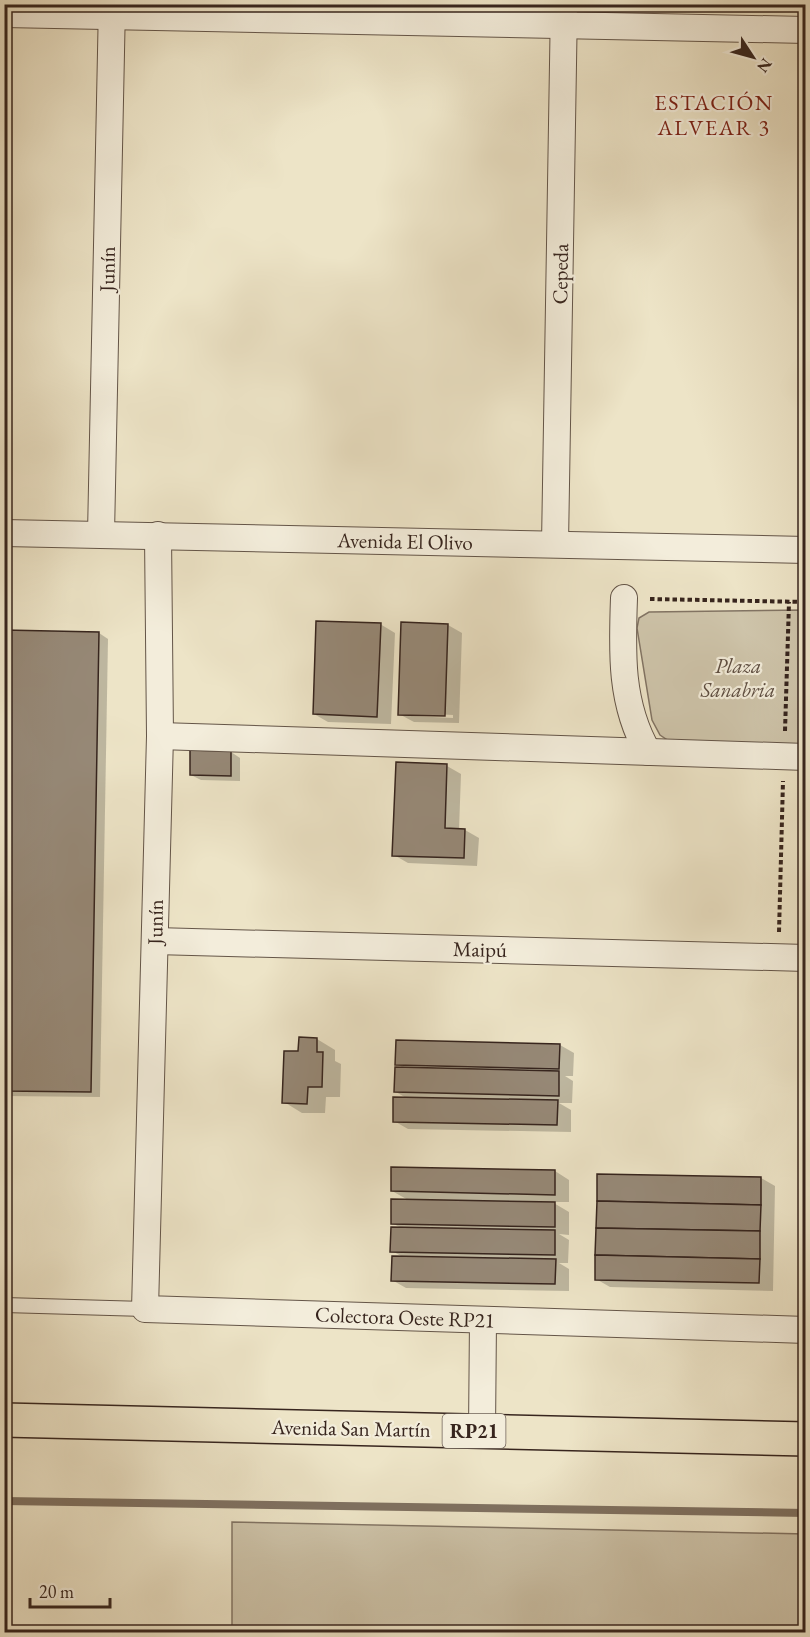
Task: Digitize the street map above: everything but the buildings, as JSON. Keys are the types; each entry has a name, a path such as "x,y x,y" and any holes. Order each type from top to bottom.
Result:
{"main road":[{"name":"Avenida San Martín","path":"4,1420 806,1439"}],"street":[{"path":"4,14 112,10 564,15 806,30"},
{"name":"Junín","path":"101,534 112,10"},
{"name":"Cepeda","path":"555,544 564,15"},
{"name":"Avenida El Olivo","path":"4,533 806,550"},
{"name":"Junín","path":"146,1310 160,736 158,536"},
{"path":"624,598 622,637 626,702 634,729 648,752"},
{"path":"160,736 806,757"},
{"name":"Maipú","path":"155,941 806,958"},
{"name":"Colectora Oeste RP21","path":"146,1310 806,1330"},
{"path":"482,1431 483,1320"}],"lane":[{"name":"Colectora Oeste RP21","path":"4,1305 146,1310"}],"path":[{"path":"624,598 806,602"}],"green space":[{"name":"Plaza Sanabria","path":"805,610 805,746 672,743 660,735 652,720 637,628 639,618 649,612"},
{"path":"232,1522 805,1534 805,1632 232,1632"}],"waterway":[{"path":"4,1501 806,1513"}],"district":[{"name":"ESTACIÓN ALVEAR 3","path":"714,114"}]}
